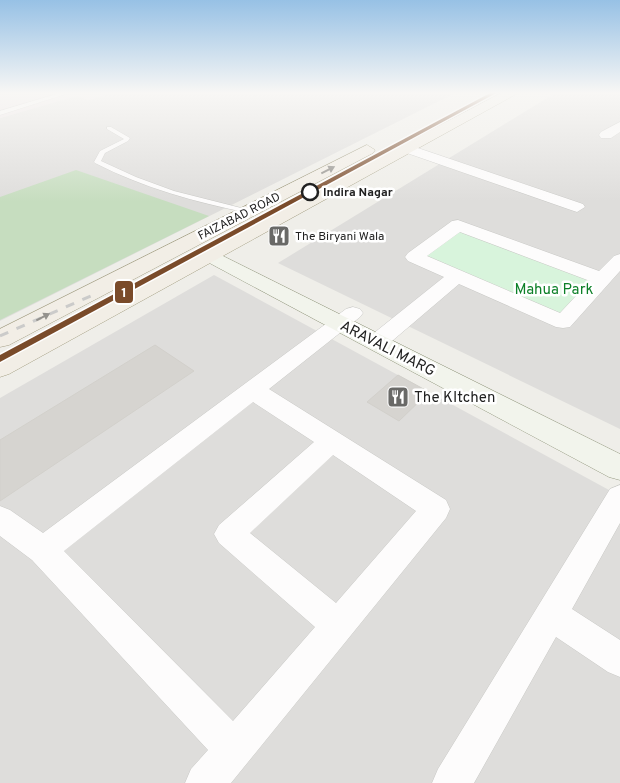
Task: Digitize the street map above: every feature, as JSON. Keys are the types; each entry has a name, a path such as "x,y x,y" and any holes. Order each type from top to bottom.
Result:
{"main road":[{"name":"FAIZABAD ROAD","path":"0,339 408,129"},
{"name":"FAIZABAD ROAD","path":"0,368 447,129"}],"street":[{"path":"616,129 606,135 620,138"},
{"path":"409,149 576,207"},
{"path":"602,279 458,225 414,257 563,322 620,260"},
{"name":"ARAVALI MARG","path":"217,251 383,337 620,468"},
{"path":"383,337 457,276"},
{"path":"43,550 346,318"},
{"name":"ARAVALI MARG","path":"383,337 620,449"},
{"path":"205,783 436,509 253,390"},
{"path":"332,441 229,534 338,626"},
{"path":"452,783 620,497"},
{"path":"0,519 43,550 233,749"},
{"path":"552,614 620,660"}],"lane":[{"path":"110,129 127,138 102,152 97,162 137,180 198,201 249,211"}],"shaded area":[{"path":"0,129 384,129 0,321"},
{"path":"497,129 620,129 620,429 278,263"},
{"path":"214,275 620,496 620,783 0,783 0,398"}],"green space":[{"path":"76,170 209,216 0,320 0,197"},
{"name":"Mahua Park","path":"460,230 592,280 560,315 423,257"}],"building":[{"path":"155,345 194,371 0,501 0,440"},
{"name":"The KItchen","path":"398,375 429,392 399,421 367,402"}],"railway":[{"path":"0,336 93,295"}],"transit line":[{"name":"1","path":"0,359 428,129"}],"place":[{"name":"Indira Nagar","path":"310,192"},
{"name":"The Biryani Wala","path":"279,236"},
{"name":"The KItchen","path":"398,397"}]}
